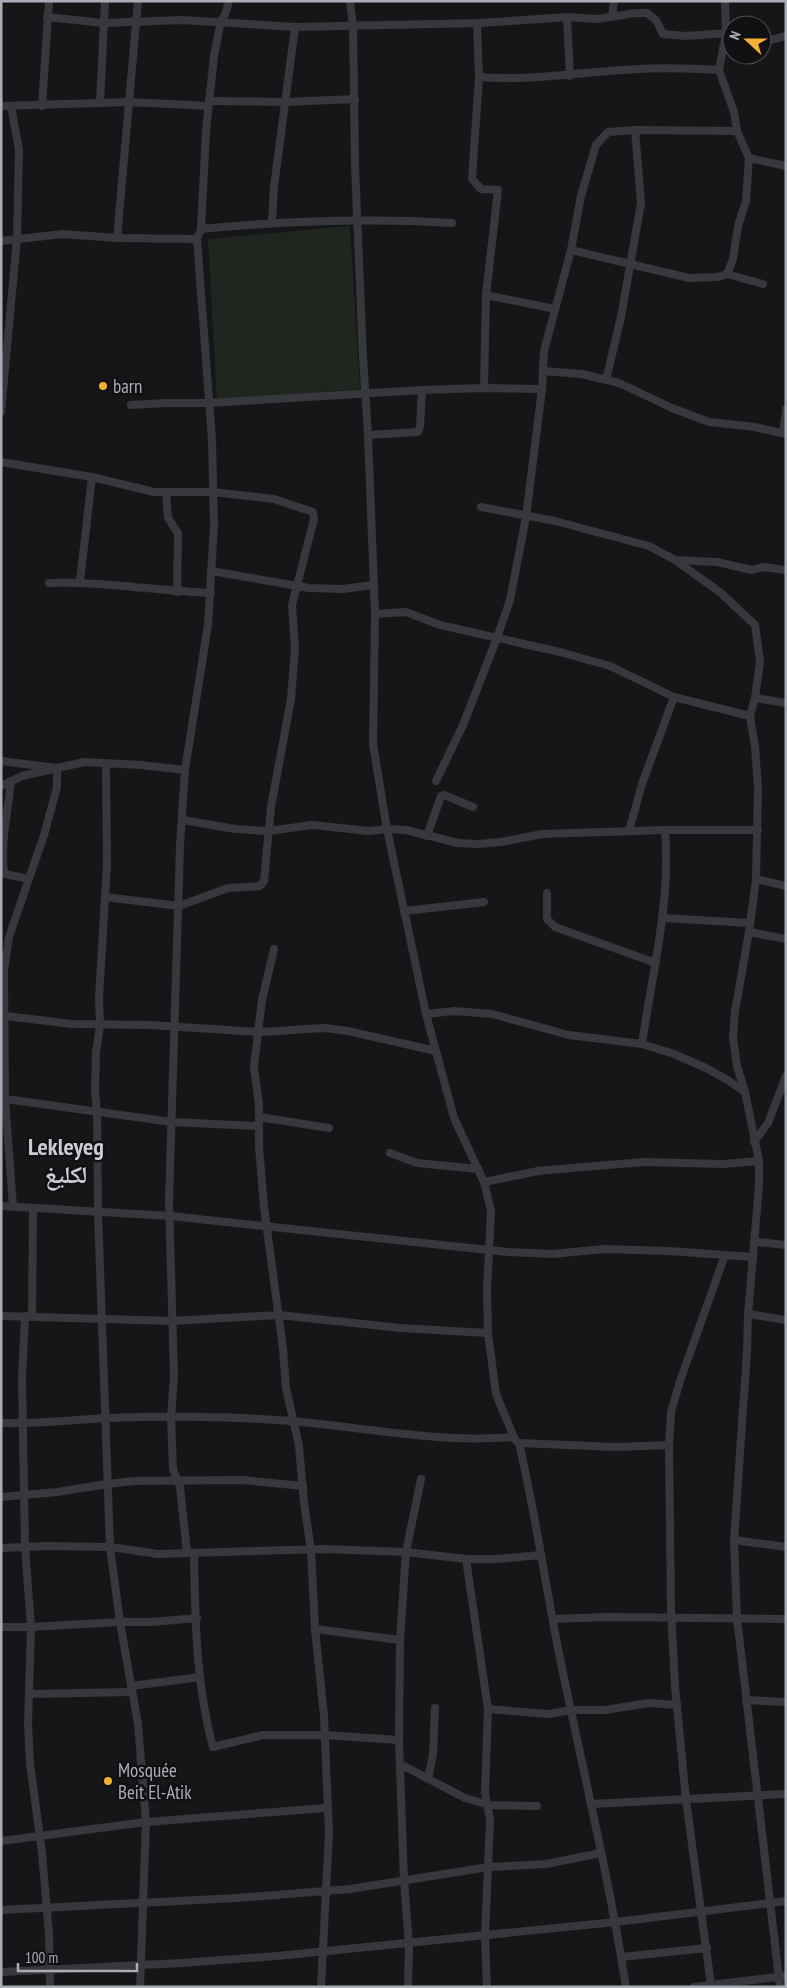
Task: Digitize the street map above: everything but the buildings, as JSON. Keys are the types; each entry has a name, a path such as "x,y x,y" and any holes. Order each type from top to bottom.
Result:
{"street":[{"path":"42,106 49,1"},
{"path":"100,104 105,1"},
{"path":"117,238 138,1"},
{"path":"229,1 221,22 214,56 208,103 201,229 197,239 209,403 214,526 208,625 185,770 180,846 170,1216 174,1376 172,1417 173,1468 180,1487 190,1553 197,1618 200,1676 209,1731 214,1747 263,1735 324,1735 399,1740"},
{"path":"350,1 353,26 358,220 375,614 372,744 387,829 426,1014 454,1118 484,1182 491,1211 487,1290 488,1333 496,1394 516,1440 531,1496 552,1619 616,1922 626,1987"},
{"path":"612,17 614,1"},
{"path":"724,2 726,15"},
{"path":"47,17 103,23 174,20 295,27 477,23 567,17 597,19 647,13 656,20 663,34 686,36 722,34"},
{"path":"567,17 570,76"},
{"path":"477,23 479,77 472,179 481,190 498,190 486,295 484,388"},
{"path":"272,222 274,187 295,27"},
{"path":"772,40 786,36"},
{"path":"722,62 720,70 734,112 737,131 749,158 746,200 738,226 733,259 727,274"},
{"path":"479,77 500,79 570,76 623,70 678,68 720,70"},
{"path":"1,106 130,102 285,102 355,99"},
{"path":"1,412 17,239 19,150 12,106"},
{"path":"436,780 463,725 510,600 526,517 542,389 544,351 571,250 581,196 596,145 608,132 635,130 737,131"},
{"path":"606,380 620,317 641,203 635,130"},
{"path":"749,158 786,166"},
{"path":"201,229 272,222 358,220 452,223"},
{"path":"1,241 63,234 117,238 197,239"},
{"path":"571,250 630,263 666,274 689,278 718,277 727,274 762,284"},
{"path":"486,295 555,309"},
{"path":"543,371 582,374 619,383 672,408 709,422 755,426 784,433 786,409"},
{"path":"130,404 209,403 365,395 422,390 542,389"},
{"path":"368,435 418,432 420,427 422,390"},
{"path":"1,462 92,477 140,490 166,494 213,492 274,499 312,512 314,519 292,605 295,648 292,699 271,807 264,881 260,886 228,888 179,906 105,897"},
{"path":"80,582 92,477"},
{"path":"166,494 168,518 178,533 177,592"},
{"path":"481,507 555,521 649,546 676,560 721,593 755,625 760,661 756,698 750,716 755,747 758,788 756,879 735,1011 733,1038 737,1066 745,1092 758,1161 760,1186 748,1314 744,1407 734,1540 737,1618 770,1902 782,1977 780,1987"},
{"path":"676,560 718,562 752,570 763,567 786,570"},
{"path":"211,571 297,586 343,589 373,585"},
{"path":"49,583 80,582 177,592 211,593"},
{"path":"375,614 406,612 440,625 560,652 610,666 674,698 750,716"},
{"path":"629,831 642,784 674,698"},
{"path":"756,698 786,703"},
{"path":"1,761 57,768"},
{"path":"1,786 22,776 84,762 185,770"},
{"path":"106,764 107,864 99,998 100,1026 96,1052 95,1091 98,1213 110,1547 120,1622 138,1724 146,1822 140,1987"},
{"path":"12,1207 4,1115 6,1016 3,971 8,937 44,835 56,788 57,768"},
{"path":"11,781 1,856 2,873 28,879"},
{"path":"427,836 441,796 444,795 473,807"},
{"path":"183,820 268,831 312,825 370,831 387,829 406,830 458,844 501,842 542,834 665,830 758,830"},
{"path":"642,1044 663,918 667,854 665,830"},
{"path":"756,879 786,886"},
{"path":"547,893 547,919 556,927 656,963"},
{"path":"404,911 484,902"},
{"path":"663,918 749,923"},
{"path":"749,932 786,939"},
{"path":"274,949 262,1000 254,1066 259,1117 260,1157 286,1388 292,1421 300,1446 311,1550 315,1629 324,1735 328,1833 327,1890 320,1987"},
{"path":"426,1014 455,1011 492,1014 569,1034 642,1044 674,1054 706,1068 745,1092"},
{"path":"6,1016 100,1026 174,1026 259,1032 325,1028 348,1031 436,1051"},
{"path":"754,1142 768,1123 786,1076"},
{"path":"5,1099 172,1122 258,1126"},
{"path":"259,1117 329,1128"},
{"path":"390,1153 417,1163 478,1169"},
{"path":"484,1182 538,1171 645,1162 724,1164 758,1161"},
{"path":"1,1206 170,1216 508,1252 553,1254 603,1249 753,1257"},
{"path":"33,1208 23,1423 26,1496 25,1547 31,1627 28,1724 30,1763 47,1908 50,1987"},
{"path":"756,1242 786,1246"},
{"path":"711,1985 703,1913 686,1800 677,1705 671,1617 669,1445 671,1412 680,1380 698,1324 725,1255"},
{"path":"748,1314 786,1320"},
{"path":"1,1316 172,1321 278,1315 401,1328 488,1333"},
{"path":"1,1423 172,1417 292,1421 446,1436 616,1447 669,1445"},
{"path":"408,1987 409,1944 404,1880 399,1740 400,1640 406,1552 422,1479"},
{"path":"1,1497 26,1496 107,1484 177,1480 242,1480 303,1486"},
{"path":"734,1540 786,1547"},
{"path":"1,1548 110,1547 158,1554 311,1550 406,1552 466,1559 498,1559 541,1555"},
{"path":"466,1559 488,1709 486,1793 490,1820 486,1936 487,1987"},
{"path":"552,1619 671,1617 786,1619"},
{"path":"1,1627 152,1622 197,1618"},
{"path":"315,1629 400,1640"},
{"path":"30,1694 132,1689 200,1676"},
{"path":"746,1700 786,1702"},
{"path":"488,1709 549,1714 571,1710 605,1710 649,1703 677,1705"},
{"path":"428,1779 433,1754 436,1708"},
{"path":"400,1764 465,1798 489,1805 537,1806"},
{"path":"591,1804 786,1794"},
{"path":"1,1841 146,1822 326,1808"},
{"path":"1,1910 144,1903 327,1890 489,1867 546,1864 602,1853"},
{"path":"1,1972 181,1963 323,1952 703,1913 786,1901"},
{"path":"621,1957 707,1948"},
{"path":"694,1987 782,1977"}],"shaded area":[{"path":"350,226 360,389 217,400 208,239"}],"place":[{"name":"barn","path":"103,386"},
{"name":"Mosquée Beit El-Atik","path":"108,1781"}],"district":[{"name":"Lekleyeg لكليغ","path":"66,1160"}]}
